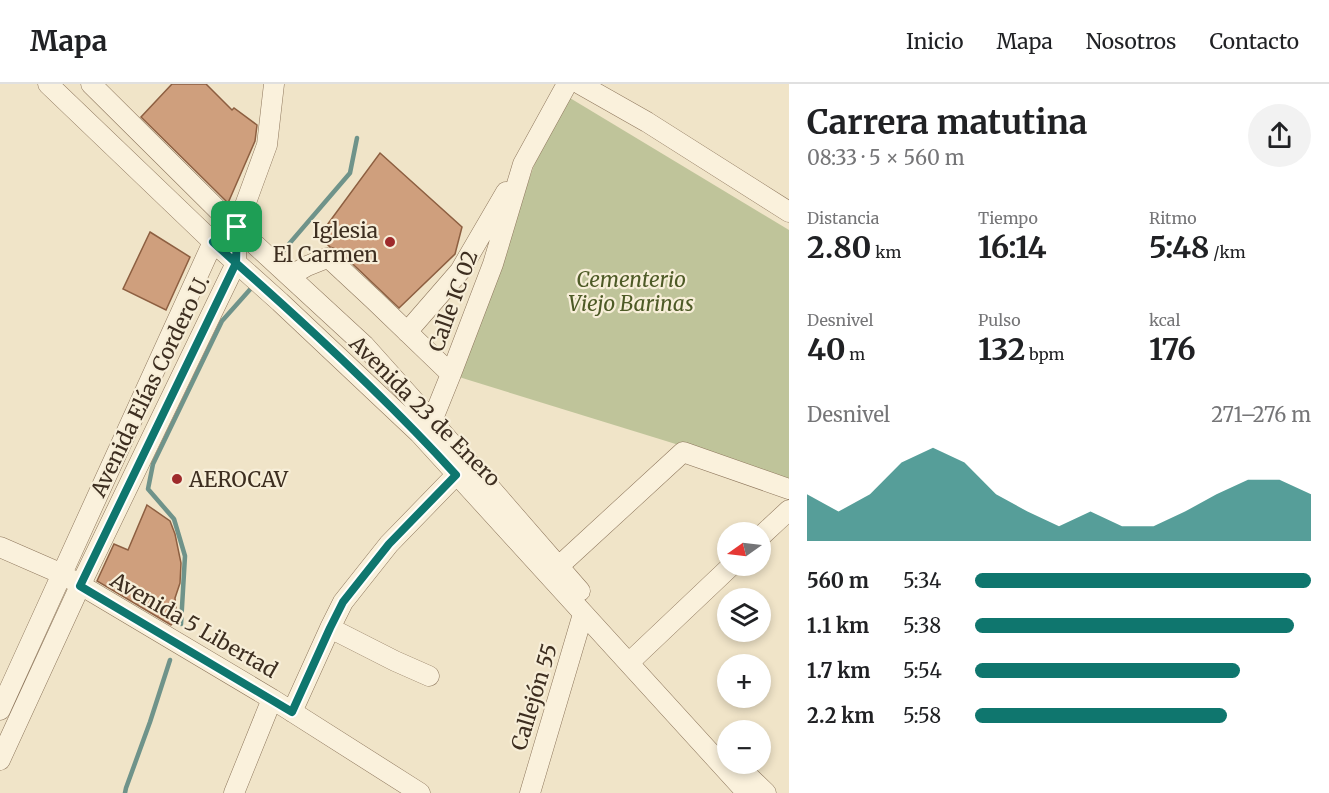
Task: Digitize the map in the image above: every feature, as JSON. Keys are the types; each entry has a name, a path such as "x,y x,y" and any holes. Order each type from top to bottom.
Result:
{"street":[{"name":"Avenida 23 de Enero","path":"48,84 419,434 584,614 717,751"},
{"name":"Avenida 23 de Enero","path":"91,84 237,227 364,345 559,566 701,736"},
{"name":"Avenida Elías Cordero U.","path":"0,760 80,586 236,263 237,227 267,145 274,84"},
{"name":"Calle IC 02","path":"290,276 307,266 327,258 330,259 451,374 493,264 523,164 567,84"},
{"path":"580,84 647,122 789,212"},
{"path":"407,332 460,271 523,164"},
{"path":"213,242 237,227"},
{"name":"Avenida Elías Cordero U.","path":"0,710 213,242"},
{"path":"432,421 451,374"},
{"path":"559,566 683,452 789,489"},
{"path":"292,712 343,602 389,544 456,475"},
{"path":"771,527 789,510"},
{"name":"Avenida 5 Libertad","path":"0,547 62,574 272,699 420,793"},
{"path":"636,656 720,576"},
{"name":"Callejón 55","path":"530,793 584,614"},
{"path":"330,628 429,676"},
{"path":"234,793 272,699"},
{"path":"701,736 717,748"},
{"path":"701,736 750,791"},
{"name":"Avenida 23 de Enero","path":"738,774 750,791"},
{"path":"741,774 750,791"}],"green space":[{"name":"Cementerio Viejo Barinas","path":"560,92 789,230 789,479 459,377"}],"building":[{"path":"172,84 206,84 232,110 234,108 257,125 255,141 228,203 141,117"},
{"name":"Iglesia El Carmen","path":"380,153 462,227 455,254 399,308 338,250 330,247 319,236"},
{"path":"150,232 190,257 166,310 123,289"},
{"path":"147,505 170,521 181,563 180,583 175,598 177,617 171,625 97,581 114,544 128,550"}],"waterway":[{"path":"277,258 350,173 357,138"},
{"path":"181,624 185,556 174,519 148,489 153,464 222,321 254,285"},
{"path":"125,793 170,660"}],"place":[{"name":"Iglesia El Carmen","path":"390,242"},
{"name":"AEROCAV","path":"177,479"}],"route":[{"path":"237,227 213,242 236,263 80,586 292,712 343,602 389,544 456,475 419,434 236,263 237,227"}]}
